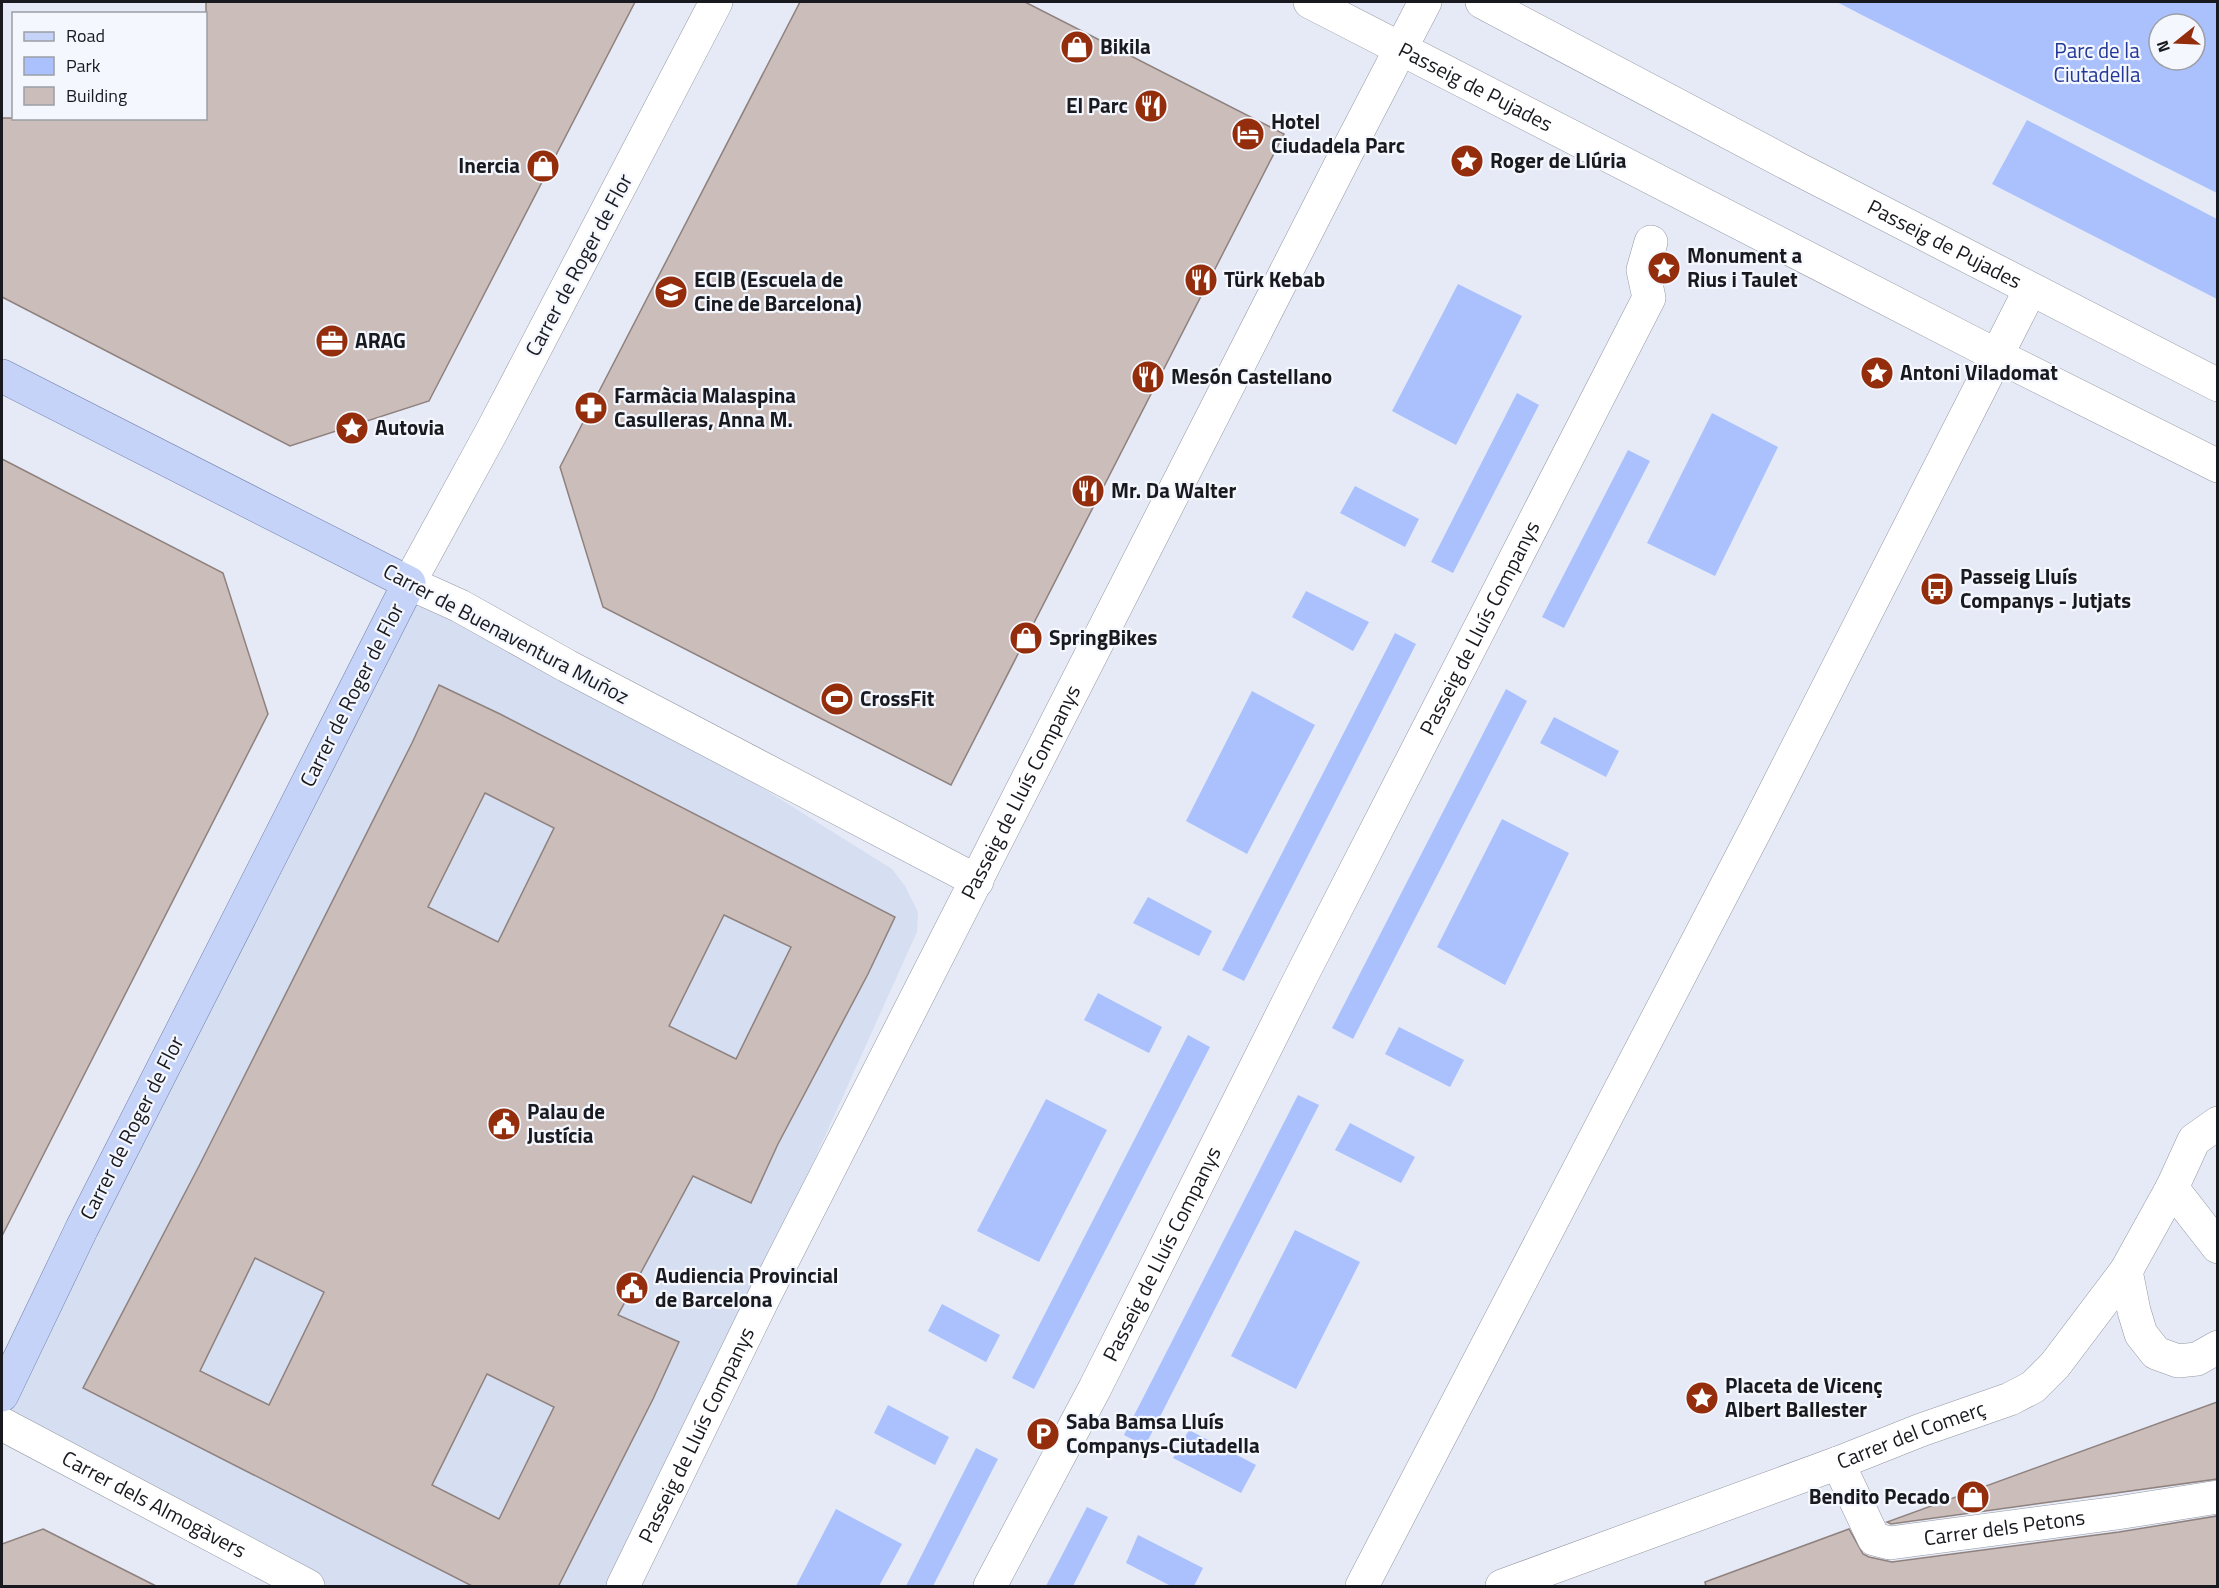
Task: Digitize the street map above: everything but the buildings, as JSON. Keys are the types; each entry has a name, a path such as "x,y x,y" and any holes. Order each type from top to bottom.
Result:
{"main road":[{"name":"Carrer de Buenaventura Muñoz","path":"2,376 409,583"},
{"name":"Carrer de Roger de Flor","path":"2,1395 81,1228 409,583"}],"street":[{"name":"Carrer de Roger de Flor","path":"409,583 498,420 716,2"},
{"name":"Passeig de Pujades","path":"1310,2 1998,356 2217,466"},
{"name":"Passeig de Lluís Companys","path":"623,1587 764,1297 1425,2"},
{"name":"Passeig de Pujades","path":"1482,2 2030,290 2217,385"},
{"name":"Passeig de Lluís Companys","path":"990,1587 1095,1388 1300,977 1649,297 1643,270 1651,242"},
{"path":"1362,1587 1757,827 2030,290"},
{"name":"Carrer de Buenaventura Muñoz","path":"409,583 460,606 567,666 976,880"},
{"name":"Carrer del Comerç","path":"1520,1584 1590,1553 2010,1399 2033,1387 2055,1365 2126,1271 2172,1188 2194,1140 2217,1123"},
{"path":"2172,1188 2217,1247"},
{"path":"2126,1271 2141,1334 2156,1353 2178,1361 2197,1359 2217,1347"},
{"name":"Carrer dels Almogàvers","path":"2,1424 308,1587"},
{"name":"Carrer dels Petons","path":"1838,1463 1874,1539 1890,1543 2117,1513 2217,1497"}],"shaded area":[{"name":"Palau de Justícia","path":"409,583 567,666 892,869 905,886 918,912 917,932 622,1586 308,1586 2,1424"}],"green space":[{"name":"Parc de la Ciutadella","path":"1837,2 2217,2 2217,193"},
{"path":"2027,120 2217,219 2217,299 1992,184"},
{"path":"1458,284 1522,316 1456,445 1392,411"},
{"path":"1517,393 1539,405 1453,573 1431,562"},
{"path":"1712,413 1778,447 1715,576 1647,543"},
{"path":"1628,450 1650,461 1564,628 1542,617"},
{"path":"1355,486 1419,519 1405,547 1340,513"},
{"path":"1306,591 1369,622 1353,651 1292,617"},
{"path":"1395,633 1416,644 1244,981 1222,970"},
{"path":"1506,689 1527,701 1353,1039 1332,1028"},
{"path":"1252,691 1315,725 1247,854 1186,821"},
{"path":"1554,717 1619,751 1606,777 1540,743"},
{"path":"1502,819 1569,853 1505,985 1437,947"},
{"path":"1148,897 1212,931 1199,956 1133,923"},
{"path":"1098,993 1162,1027 1149,1053 1084,1020"},
{"path":"1399,1027 1464,1060 1450,1087 1385,1054"},
{"path":"1188,1035 1210,1047 1034,1389 1012,1378"},
{"path":"1298,1095 1319,1105 1145,1446 1124,1435"},
{"path":"1046,1099 1107,1130 1039,1262 977,1231"},
{"path":"1350,1123 1415,1157 1401,1183 1335,1150"},
{"path":"1295,1230 1360,1262 1296,1389 1231,1356"},
{"path":"942,1304 1000,1335 986,1362 928,1331"},
{"path":"888,1405 949,1437 935,1465 874,1433"},
{"path":"1189,1430 1256,1465 1241,1493 1173,1458"},
{"path":"976,1448 998,1459 933,1586 906,1586"},
{"path":"1087,1507 1108,1517 1073,1586 1046,1586"},
{"path":"836,1509 902,1544 879,1586 796,1586"},
{"path":"1138,1535 1203,1568 1194,1586 1171,1586 1126,1563"}],"place":[{"name":"Bikila","path":"1077,47"},
{"name":"El Parc","path":"1151,106"},
{"name":"Hotel Ciudadela Parc","path":"1248,134"},
{"name":"Roger de Llúria","path":"1467,161"},
{"name":"Inercia","path":"543,166"},
{"name":"Monument a Rius i Taulet","path":"1664,268"},
{"name":"Türk Kebab","path":"1201,280"},
{"name":"ECIB (Escuela de Cine de Barcelona)","path":"671,292"},
{"name":"ARAG","path":"332,341"},
{"name":"Antoni Viladomat","path":"1877,373"},
{"name":"Mesón Castellano","path":"1148,377"},
{"name":"Farmàcia Malaspina Casulleras, Anna M.","path":"591,408"},
{"name":"Autovia","path":"352,428"},
{"name":"Mr. Da Walter","path":"1088,491"},
{"name":"Passeig Lluís Companys - Jutjats","path":"1937,589"},
{"name":"SpringBikes","path":"1026,638"},
{"name":"CrossFit","path":"837,699"},
{"name":"Palau de Justícia","path":"504,1124"},
{"name":"Audiencia Provincial de Barcelona","path":"632,1288"},
{"name":"Placeta de Vicenç Albert Ballester","path":"1702,1398"},
{"name":"Saba Bamsa Lluís Companys-Ciutadella","path":"1043,1434"},
{"name":"Bendito Pecado","path":"1973,1497"}]}
